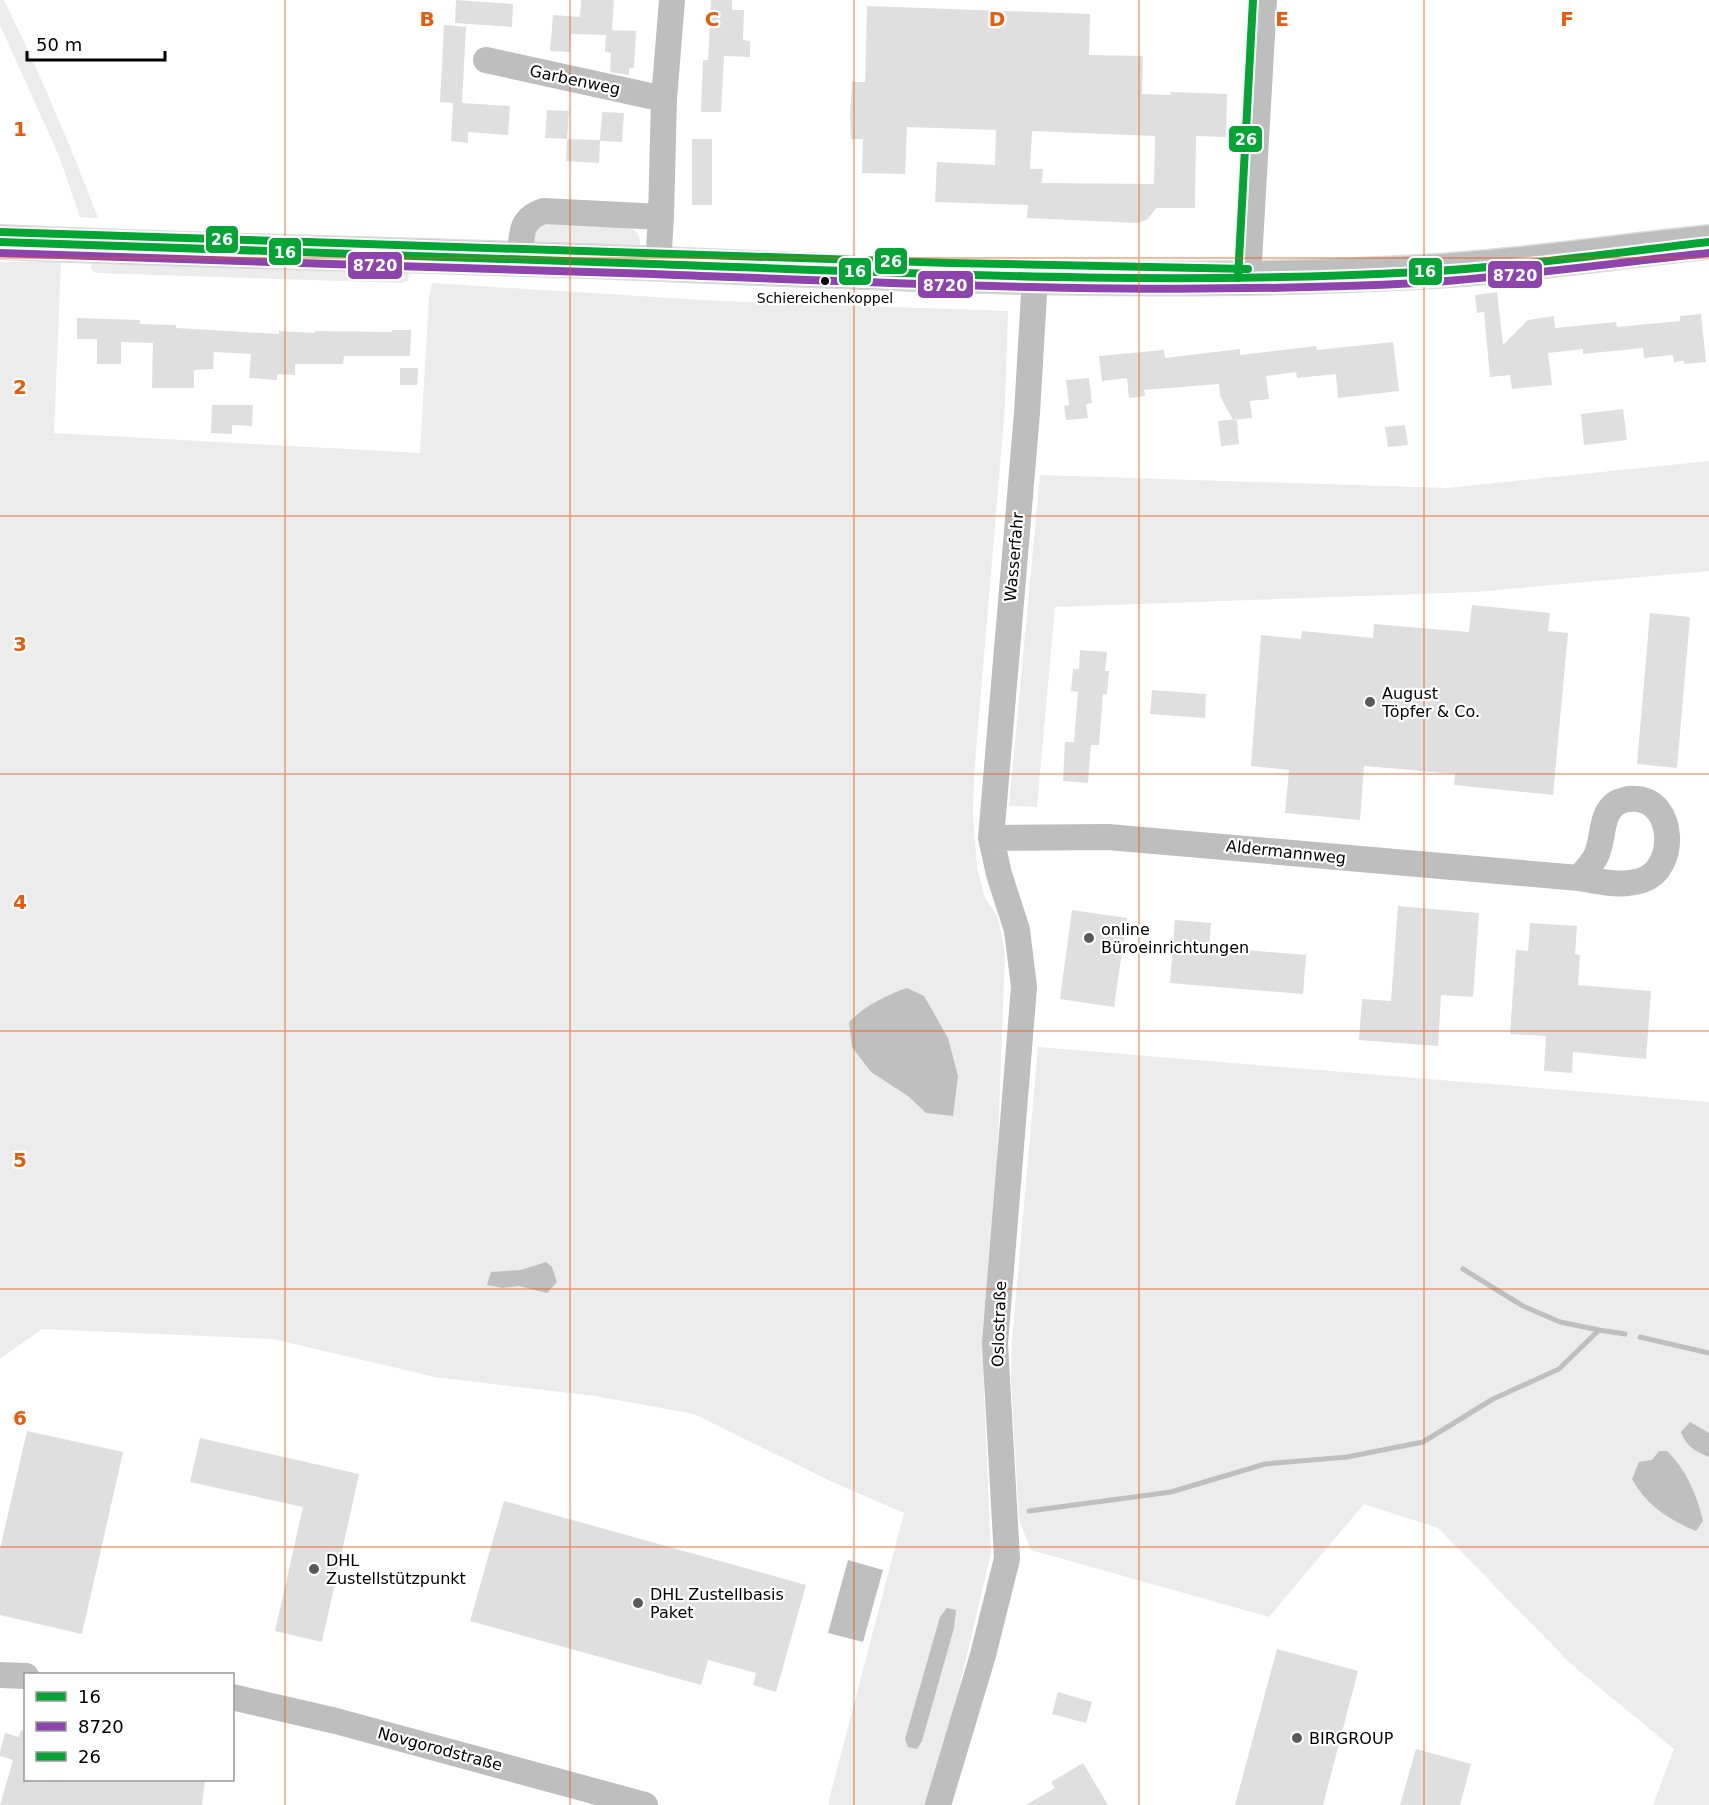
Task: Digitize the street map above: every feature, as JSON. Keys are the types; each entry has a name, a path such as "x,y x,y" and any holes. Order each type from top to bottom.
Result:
{"main road":[{"path":"0,242 246,253 658,264 823,271 1035,277 1248,279 1422,272 1709,242"}],"street":[{"path":"658,264 662,217 664,99 672,0"},
{"path":"1248,279 1264,0"},
{"name":"Garbenweg","path":"486,60 664,99"},
{"path":"520,260 524,224 533,215 544,212 662,217"},
{"name":"Wasserfahr","path":"991,838 1026,425 1035,277"},
{"name":"Aldermannweg","path":"991,838 1108,837 1580,878"},
{"name":"Oslostraße","path":"938,1805 983,1655 1007,1559 995,1344 1024,987 1017,930 999,874 991,838"},
{"path":"0,1675 24,1676"},
{"name":"Novgorodstraße","path":"234,1697 336,1721 645,1805"}],"shaded area":[{"path":"0,0 4,0 42,81 98,218 80,217 59,156 0,25"},
{"path":"545,224 630,227 639,236 640,249 534,250 532,236 537,228"},
{"path":"61,261 54,433 420,453 429,297 432,283 719,301 1008,311 1005,406 974,775 973,815 977,868 985,898 998,918 1005,953 998,1141 984,1392 991,1553 946,1743 926,1805 829,1805 904,1513 830,1481 694,1414 595,1396 435,1377 273,1339 42,1329 0,1359 0,262"},
{"path":"95,261 403,270 409,274 408,280 402,283 96,273 91,269"},
{"path":"1709,461 1709,571 1475,592 1055,607 1037,807 1009,806 1040,475 1447,488"},
{"path":"907,988 924,996 948,1038 958,1076 953,1116 926,1113 908,1096 871,1072 852,1047 849,1022 876,1002"},
{"path":"1038,1047 1709,1102 1709,1805 1653,1805 1674,1749 1572,1665 1438,1528 1364,1504 1269,1617 1031,1550 1019,1520 1011,1379 1012,1340"},
{"path":"546,1262 552,1267 557,1282 547,1293 519,1286 502,1288 487,1285 491,1272 521,1270"},
{"path":"1690,1422 1709,1433 1709,1457 1692,1448 1683,1437 1681,1432"},
{"path":"1659,1451 1667,1451 1674,1458 1690,1483 1703,1521 1696,1531 1659,1511 1644,1497 1632,1479 1639,1462 1652,1460"},
{"path":"848,1560 883,1570 863,1642 828,1633"},
{"path":"947,1608 956,1610 954,1628 922,1741 917,1749 908,1747 905,1739 940,1617"}],"building":[{"path":"456,0 513,4 512,27 455,23"},
{"path":"581,0 614,0 612,30 636,31 634,68 629,68 629,75 610,72 611,53 605,52 606,35 571,34 570,52 550,51 553,15 580,17"},
{"path":"711,0 732,0 732,10 744,10 743,40 750,41 750,57 724,56 721,112 701,112 703,60 708,60"},
{"path":"867,6 1090,14 1089,55 1143,56 1142,94 1171,95 1171,92 1227,94 1226,137 1196,136 1195,208 1156,208 1147,220 1137,223 1027,218 1028,205 935,202 937,162 995,165 996,130 907,127 905,174 862,173 863,139 851,139 850,113 852,82 865,82","holes":["1032,131 1155,136 1154,184 1042,183 1043,169 1030,169"]},
{"path":"444,25 466,27 462,103 510,106 508,135 468,132 468,143 451,141 453,103 440,102"},
{"path":"547,110 569,111 567,139 545,138"},
{"path":"602,112 624,113 622,142 600,141 599,163 566,161 567,139 600,140"},
{"path":"692,139 712,139 712,205 692,205"},
{"path":"1497,292 1503,345 1528,320 1554,316 1555,328 1616,322 1617,327 1680,321 1680,316 1701,314 1706,362 1684,364 1684,361 1674,362 1673,355 1644,358 1643,348 1583,354 1583,349 1548,353 1552,385 1512,389 1510,375 1490,377 1484,312 1477,313 1475,295"},
{"path":"77,318 140,320 140,324 176,325 176,328 279,334 279,331 315,333 315,331 392,332 392,330 411,330 410,356 344,356 343,364 295,364 295,375 277,374 277,380 249,378 251,354 214,352 213,369 194,370 194,388 152,388 153,343 121,342 121,364 97,364 97,339 77,339"},
{"path":"1393,342 1399,391 1338,398 1336,374 1297,378 1296,372 1266,376 1269,399 1250,401 1252,418 1233,420 1220,396 1219,384 1144,390 1145,396 1129,398 1127,378 1102,381 1099,356 1164,350 1165,358 1240,349 1240,355 1316,346 1317,350"},
{"path":"400,368 418,368 417,385 400,385"},
{"path":"1089,378 1092,403 1086,404 1088,418 1066,420 1064,406 1069,405 1066,380"},
{"path":"212,405 253,405 252,426 232,425 232,434 211,433"},
{"path":"1623,409 1627,440 1584,445 1581,414"},
{"path":"1237,419 1239,444 1221,446 1218,421"},
{"path":"1405,425 1408,445 1388,447 1385,427"},
{"path":"1472,605 1550,613 1548,631 1568,633 1553,795 1454,785 1455,774 1364,766 1360,820 1285,813 1289,770 1251,766 1261,635 1301,639 1302,631 1373,638 1374,624 1469,632"},
{"path":"1650,613 1690,617 1677,768 1637,764"},
{"path":"1080,650 1107,652 1105,671 1109,671 1107,694 1103,694 1099,745 1091,745 1088,783 1063,781 1065,742 1074,742 1078,692 1071,691 1073,669 1079,669"},
{"path":"1152,690 1206,694 1205,718 1150,714"},
{"path":"1398,906 1479,913 1473,997 1441,995 1438,1046 1359,1040 1362,999 1391,1001"},
{"path":"1072,910 1127,918 1114,1007 1060,999"},
{"path":"1175,920 1211,923 1209,947 1306,955 1303,994 1170,983"},
{"path":"1530,923 1577,926 1575,954 1580,955 1578,985 1651,991 1646,1059 1573,1052 1572,1073 1544,1071 1546,1036 1510,1034 1516,950 1528,951"},
{"path":"27,1431 123,1452 82,1634 0,1615 0,1549"},
{"name":"DHL Zustellstützpunkt","path":"200,1438 359,1474 322,1642 275,1631 303,1507 190,1482"},
{"name":"DHL Zustellbasis Paket","path":"504,1501 806,1585 776,1692 753,1685 756,1673 708,1660 701,1685 470,1621"},
{"name":"BIRGROUP","path":"1277,1649 1358,1671 1323,1805 1235,1805"},
{"path":"1058,1692 1092,1702 1086,1723 1052,1714"},
{"path":"21,1730 24,1731 24,1781 205,1781 202,1805 0,1805 13,1760 0,1756 5,1733 19,1737"},
{"path":"1416,1749 1471,1764 1460,1805 1400,1805"},
{"path":"1083,1763 1108,1805 1026,1805 1055,1788 1051,1782"}],"waterway":[{"path":"1463,1269 1523,1306 1560,1322 1599,1330"},
{"path":"1029,1511 1171,1492 1265,1464 1347,1457 1423,1442 1493,1399 1559,1369 1599,1330 1625,1334"},
{"path":"1640,1337 1709,1353"}],"transit line":[{"name":"26","path":"1238,278 1253,0"},
{"name":"26","path":"0,232 950,263 1248,269"},
{"name":"16","path":"0,242 940,274 1131,278 1322,276 1455,270 1709,242"},
{"name":"8720","path":"0,253 940,285 1131,289 1322,287 1418,283 1528,274 1709,253"}],"place":[{"name":"Schiereichenkoppel","path":"825,281"},
{"name":"August Töpfer & Co.","path":"1370,702"},
{"name":"online Büroeinrichtungen","path":"1089,938"},
{"name":"DHL Zustellstützpunkt","path":"314,1569"},
{"name":"DHL Zustellbasis Paket","path":"638,1603"},
{"name":"BIRGROUP","path":"1297,1738"}]}
